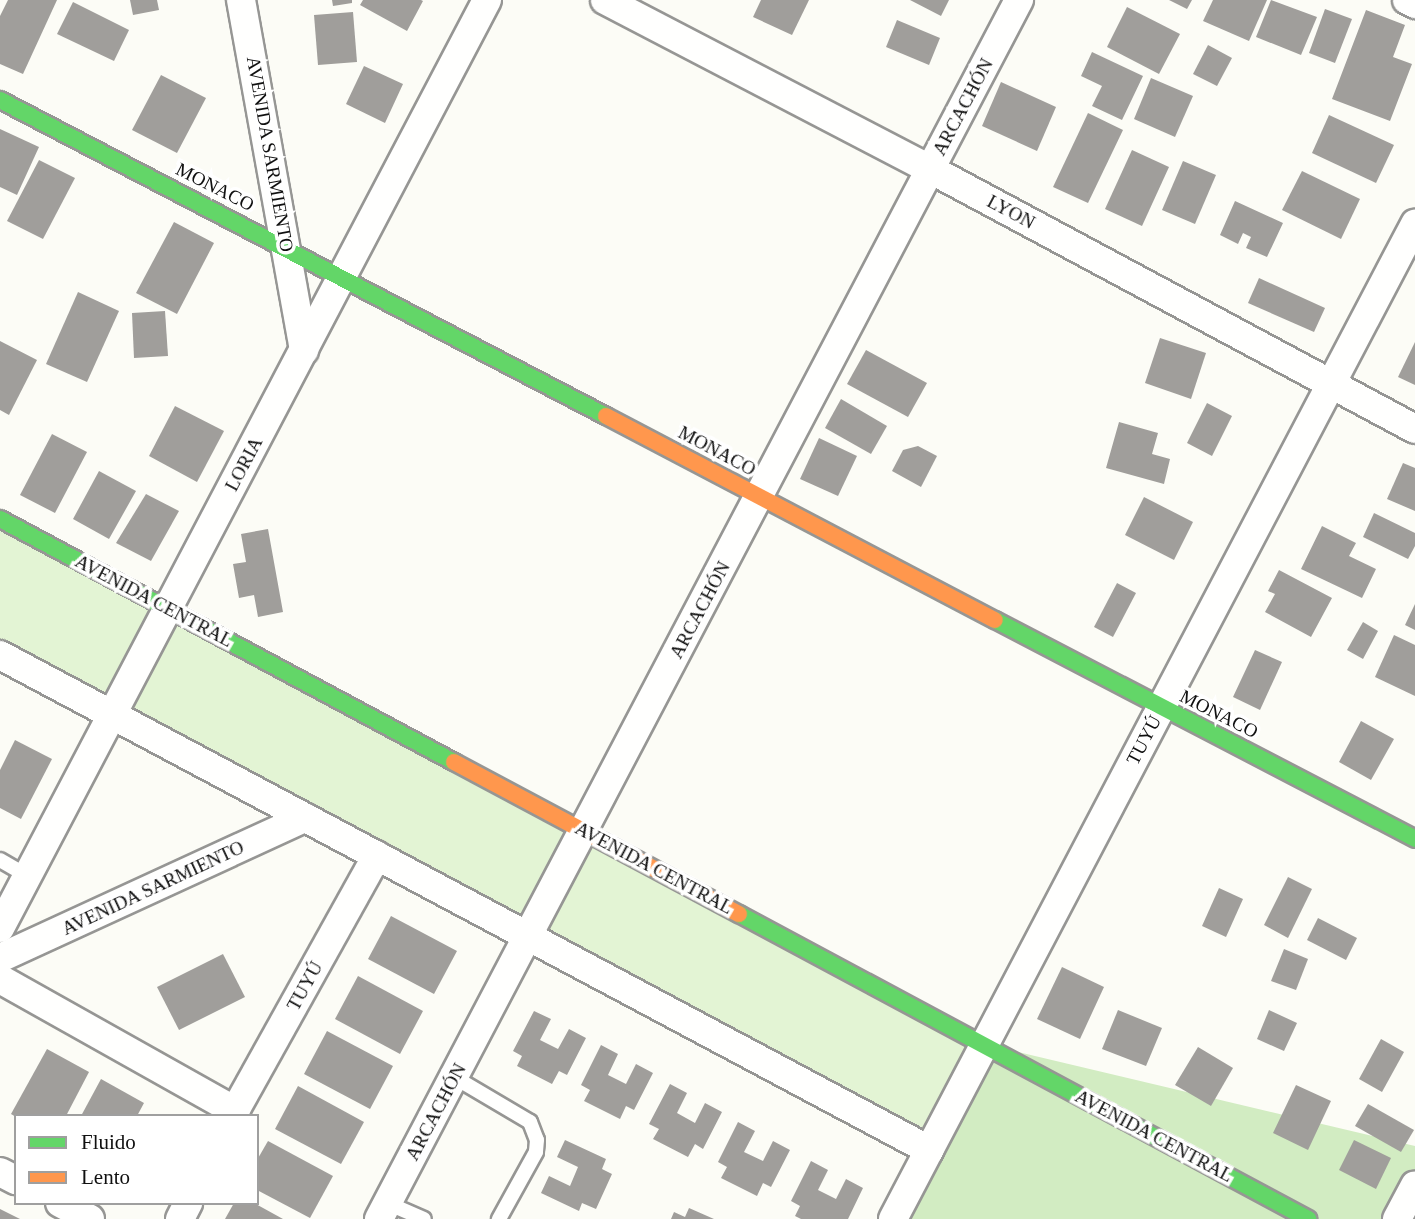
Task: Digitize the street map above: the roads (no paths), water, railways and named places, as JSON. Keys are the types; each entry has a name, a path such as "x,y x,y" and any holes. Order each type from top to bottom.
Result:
{"street":[{"name":"AVENIDA SARMIENTO","path":"241,0 288,248 304,350"},
{"name":"LORIA","path":"0,928 487,0"},
{"name":"LYON","path":"605,0 930,169 1415,429"},
{"name":"ARCACHÓN","path":"383,1211 1019,0"},
{"path":"1407,0 1415,4"},
{"name":"MONACO","path":"0,100 343,276 759,497 1415,839"},
{"name":"TUYÚ","path":"892,1219 1415,224"},
{"name":"AVENIDA CENTRAL","path":"0,519 1308,1219"},
{"path":"0,655 929,1150"},
{"name":"AVENIDA SARMIENTO","path":"0,958 305,818"},
{"name":"TUYÚ","path":"233,1113 377,856"},
{"path":"0,979 233,1113"},
{"path":"1397,1219 1415,1185"},
{"path":"64,1205 90,1219"}],"lane":[{"path":"0,860 28,876"},
{"path":"454,1077 530,1122 537,1140 536,1152 499,1219"},
{"path":"383,1211 424,1219"}]}
